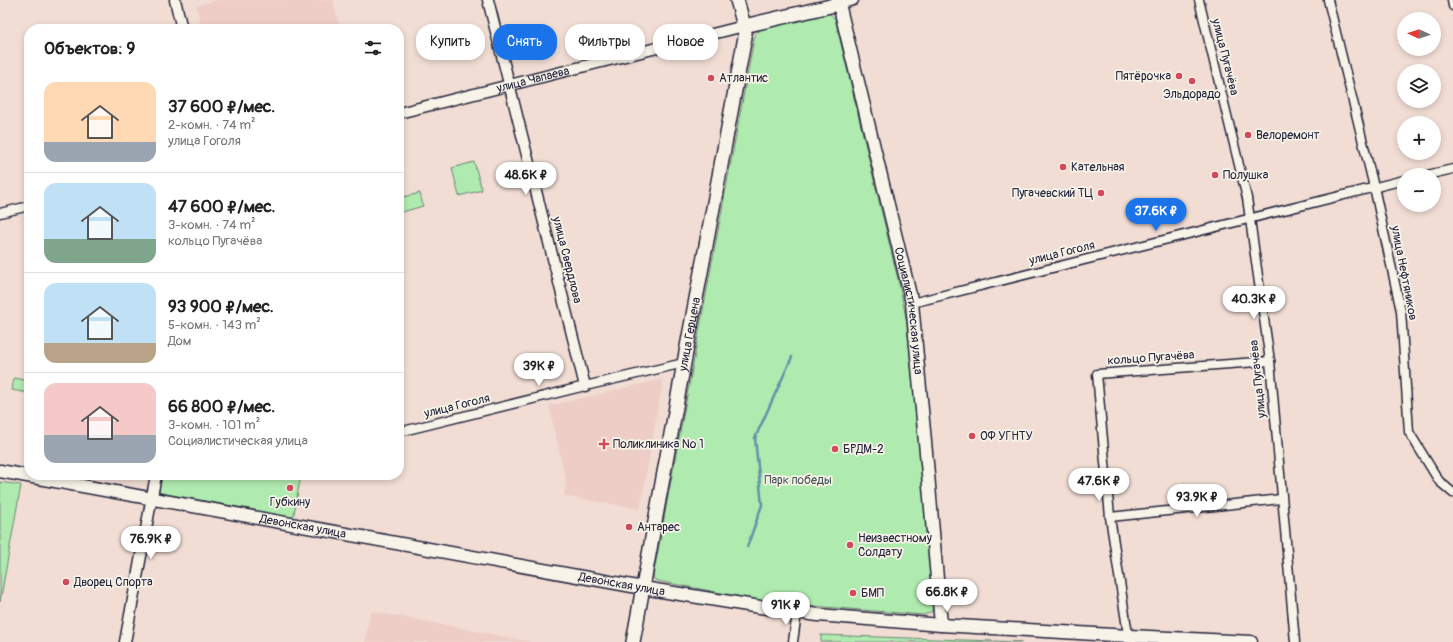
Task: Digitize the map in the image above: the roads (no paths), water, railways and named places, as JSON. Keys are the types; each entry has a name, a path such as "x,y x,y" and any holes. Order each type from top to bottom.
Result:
{"main road":[{"name":"улица Герцена","path":"633,642 745,37 738,0"},
{"name":"улица Чапаева","path":"744,26 838,2"},
{"name":"Социалистическая улица","path":"838,2 912,303 941,625"},
{"name":"Девонская улица","path":"0,471 24,475"},
{"name":"Девонская улица","path":"49,480 643,588 798,612 941,625 1251,642"}],"street":[{"path":"175,0 181,24"},
{"name":"улица Свердлова","path":"488,0 585,386"},
{"name":"улица Чапаева","path":"838,2 853,0"},
{"name":"улица Пугачёва","path":"1199,0 1247,198 1270,361 1281,499 1296,642"},
{"name":"улица Нефтяников","path":"1328,0 1374,187 1401,311 1409,432 1439,481 1453,493"},
{"path":"1452,0 1453,6"},
{"name":"улица Чапаева","path":"404,113 744,26"},
{"path":"1441,172 1453,169"},
{"name":"улица Гоголя","path":"912,303 1397,182"},
{"path":"0,213 24,207"},
{"name":"кольцо Пугачёва","path":"1129,635 1110,517 1097,374 1270,361"},
{"name":"улица Гоголя","path":"404,431 684,363"},
{"path":"125,642 155,480"},
{"path":"1110,517 1281,499"},
{"path":"793,642 798,612"}],"waterway":[{"path":"747,547 762,505 755,438 792,357"}],"place":[{"name":"Пятёрочка","path":"1179,76"},
{"name":"Атлантис","path":"711,78"},
{"name":"Эльдорадо","path":"1192,81"},
{"name":"Велоремонт","path":"1248,135"},
{"name":"Кательная","path":"1063,167"},
{"name":"Полушка","path":"1215,175"},
{"name":"Пугачевский ТЦ","path":"1101,193"},
{"name":"ОФ УГНТУ","path":"972,436"},
{"name":"Поликлиника № 1","path":"604,444"},
{"name":"БРДМ-2","path":"835,449"},
{"name":"Губкину","path":"290,488"},
{"name":"Антарес","path":"629,527"},
{"name":"Неизвестному Солдату","path":"850,545"},
{"name":"Дворец Спорта","path":"66,582"},
{"name":"БМП","path":"853,593"}],"park label":[{"name":"Парк победы","path":"798,480"}]}
